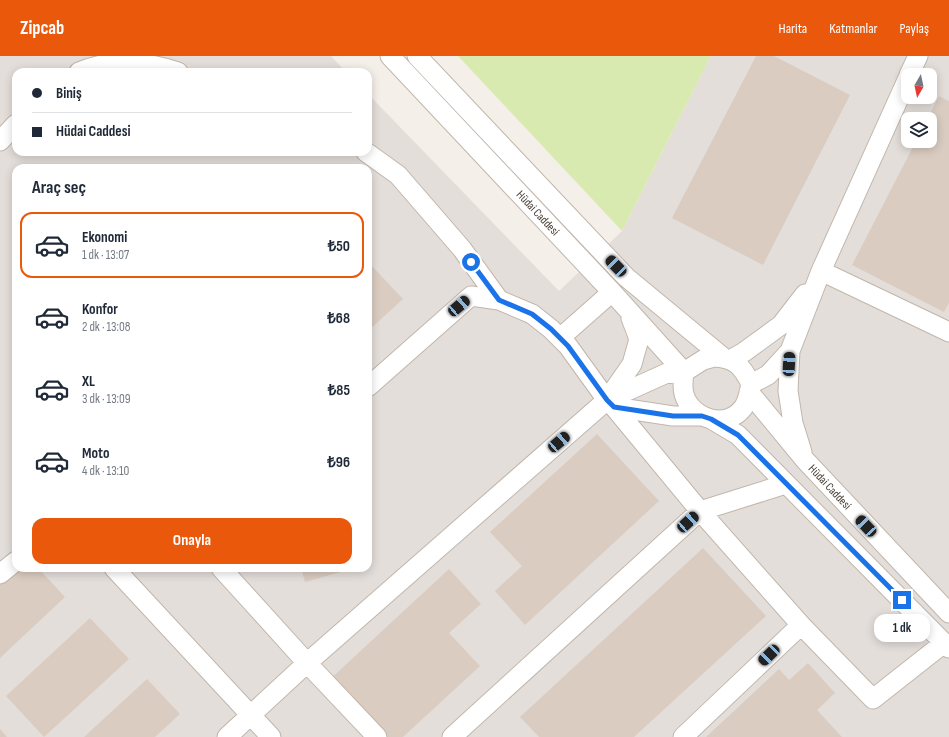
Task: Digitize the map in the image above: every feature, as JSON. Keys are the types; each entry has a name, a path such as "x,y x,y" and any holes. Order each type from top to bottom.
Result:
{"street":[{"name":"Hüdai Caddesi","path":"390,56 612,292 683,375"},
{"name":"Hüdai Caddesi","path":"417,56 626,277 727,359"},
{"path":"912,68 918,56"},
{"path":"88,68 112,62 137,62 166,68"},
{"path":"805,460 793,423 788,391 790,351 821,272 901,94"},
{"path":"0,141 12,128"},
{"path":"372,156 398,175 462,249 499,300"},
{"path":"727,359 744,352 781,325 821,272"},
{"path":"821,272 949,332"},
{"path":"560,338 612,292"},
{"path":"372,383 471,296 499,300 532,314 568,346 610,404 700,511 801,625 873,699 946,645 738,435 706,418 695,410 685,395 683,375"},
{"path":"610,404 632,364 639,339 629,311"},
{"path":"750,388 768,375 790,351"},
{"path":"227,737 307,663 610,404 667,373 683,375 704,360 714,357 727,359 741,367 750,388 747,401 742,408 736,414 720,420 673,416 610,404"},
{"name":"Hüdai Caddesi","path":"750,388 805,460 949,613"},
{"path":"452,737 700,511 786,484"},
{"path":"0,574 12,564"},
{"path":"118,572 271,737"},
{"path":"225,572 307,663 377,737"},
{"path":"683,737 801,625"}],"shaded area":[{"path":"0,56 331,56 342,68 12,68 12,156 372,156 372,98 559,291 622,231 711,56 949,56 949,737 0,737"}],"green space":[{"path":"458,56 711,56 622,231"}],"building":[{"path":"756,56 774,56 850,95 763,265 672,218"},
{"path":"939,96 949,101 949,303 944,312 852,265 912,148 937,148 937,112 931,112 935,104 937,104"},
{"path":"372,266 403,299 372,327"},
{"path":"597,434 659,501 525,625 495,591 522,566 490,532"},
{"path":"703,548 766,616 634,737 539,737 520,717"},
{"path":"449,569 481,604 449,633 480,666 403,737 379,737 327,682"},
{"path":"12,572 42,572 65,597 0,658 0,583"},
{"path":"302,572 341,572 305,582"},
{"path":"90,618 129,659 44,737 6,696"},
{"path":"808,663 835,693 817,710 842,737 706,737 779,669 789,680"},
{"path":"147,679 180,714 155,737 84,737"},
{"path":"0,729 7,737 0,737"}],"route":[{"path":"471,262 499,300 532,314 551,329 568,346 607,400 614,407 673,416 702,416 711,419 738,435 902,600"}]}
